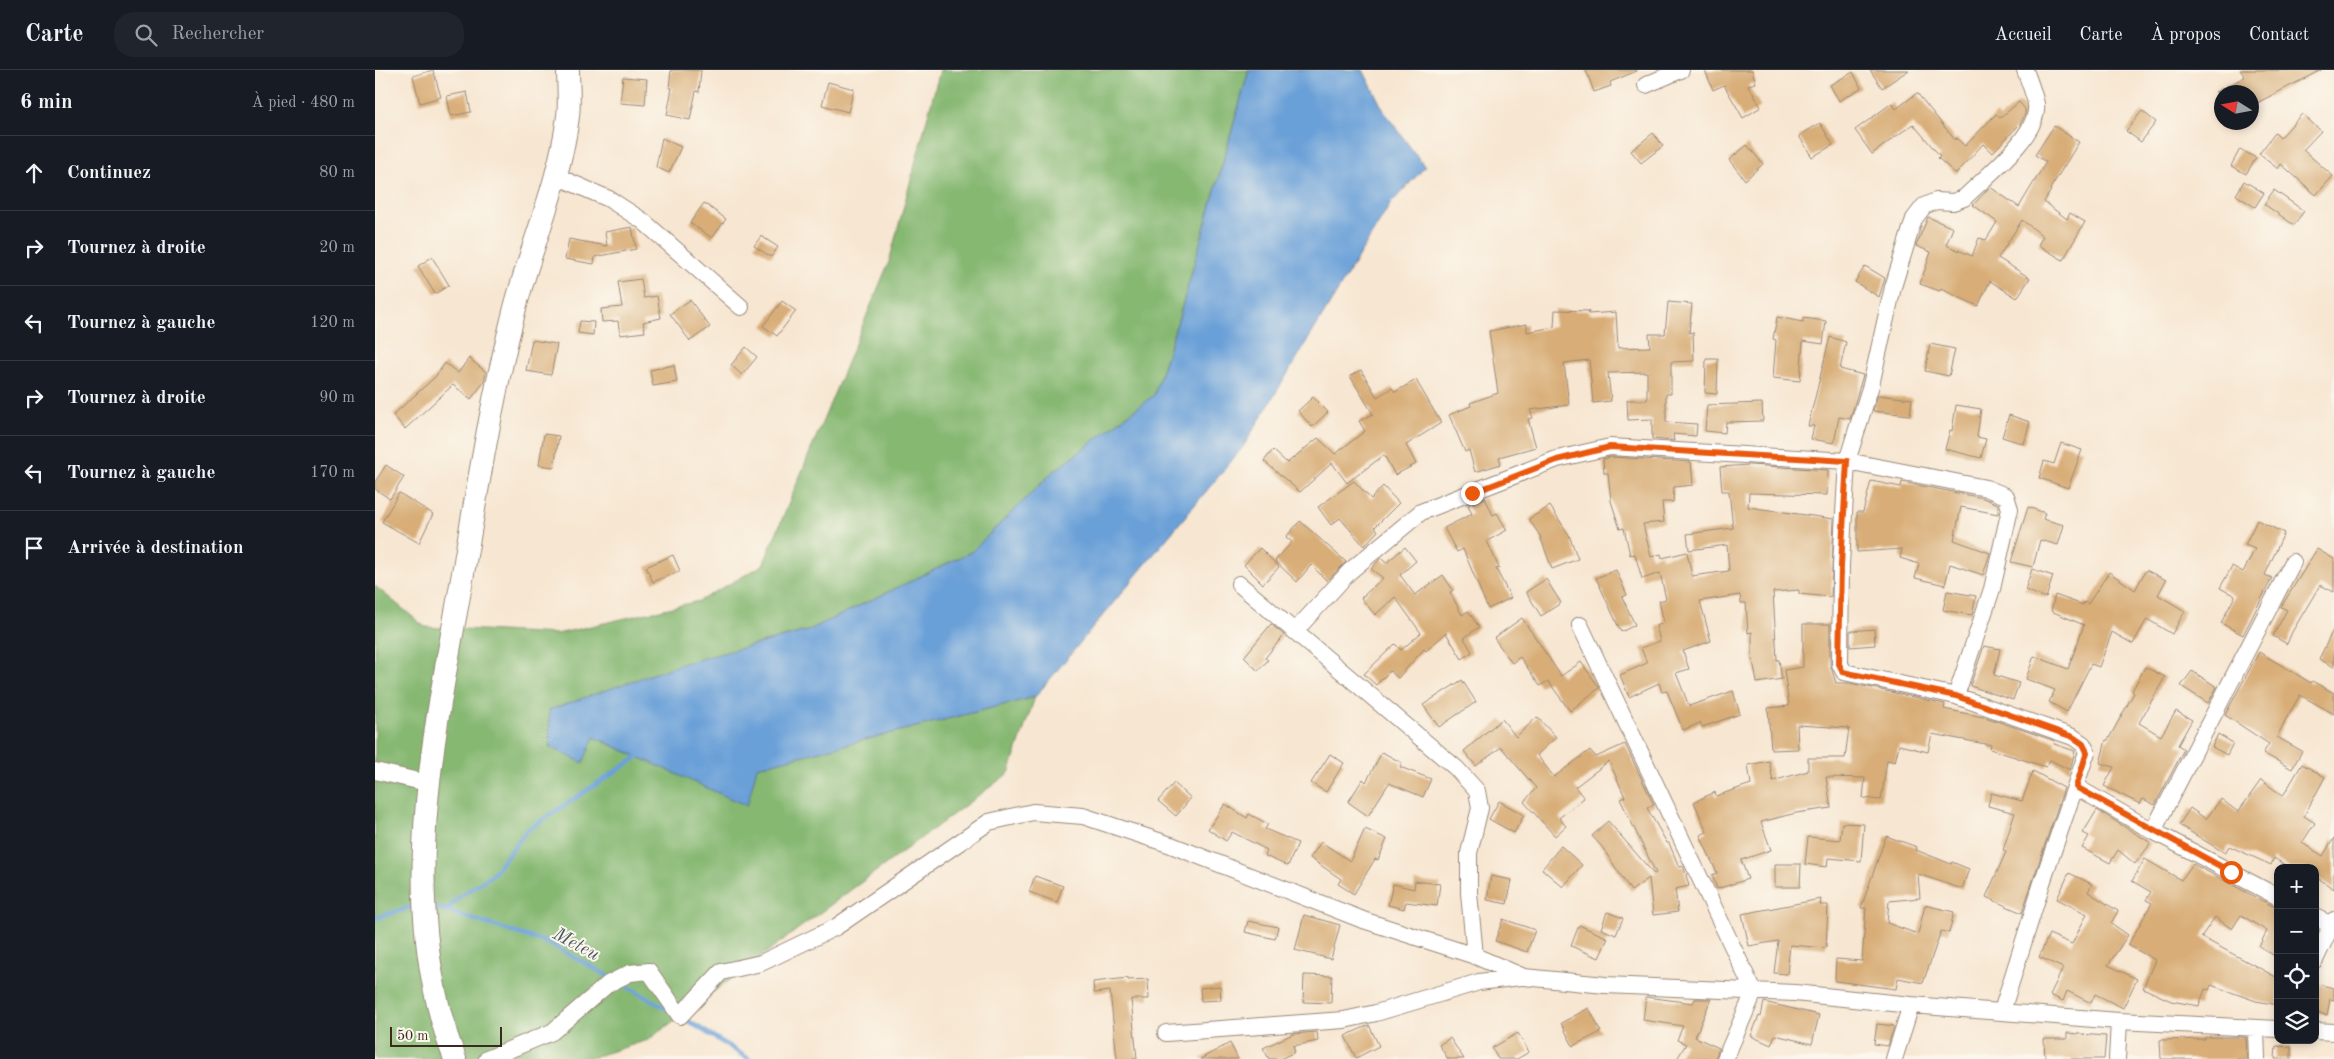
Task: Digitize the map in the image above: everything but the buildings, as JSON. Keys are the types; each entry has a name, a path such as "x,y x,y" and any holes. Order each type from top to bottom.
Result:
{"street":[{"path":"455,1059 445,1035 430,966 424,903 427,782 492,402 513,314 556,176 568,115 568,70"},
{"path":"1646,85 1681,70"},
{"path":"2002,1011 2042,883 2087,752 2083,744 2073,737 1956,696 1843,672 1839,664 1841,565 1847,461 1871,385 1893,287 1914,219 1924,206 1936,201 1953,202 1964,198 2020,142 2035,121 2036,104 2025,70"},
{"path":"556,176 609,199 643,221 741,307"},
{"path":"1296,630 1350,571 1421,512 1557,460 1610,447 1847,461 1986,488 2006,496 2010,509 1992,589 1956,696"},
{"path":"2153,831 2293,562"},
{"path":"1239,584 1296,630 1456,768 1477,791 1480,808 1469,853 1469,893 1475,956"},
{"path":"1580,624 1754,992 1725,1059"},
{"path":"375,771 427,782"},
{"path":"2076,787 2153,831 2274,895"},
{"path":"487,1059 552,1032 608,984 630,973 649,971 680,1016 721,972 761,963 835,927 989,822 1033,812 1083,816 1171,845 1363,920 1475,956 1523,977"},
{"path":"2318,954 2332,923 2319,918"},
{"path":"1166,1033 1345,1020 1376,1013 1440,992 1479,982 1523,977 1605,985 1795,993 1911,1005 2274,1029"},
{"path":"1894,1059 1911,1005"},
{"path":"2117,1059 2119,1020"},
{"path":"2256,1028 2257,1059"},
{"path":"2319,1030 2334,1032"}],"green space":[{"path":"940,70 1249,70 1180,314 1154,395 1054,471 971,552 807,631 681,664 594,737 747,805 756,767 1035,697 1009,773 648,1040 587,1059 375,1059 375,586 425,627 557,634 699,601 763,565 889,262"}],"water":[{"path":"1249,70 1363,70 1385,113 1425,167 1391,203 1243,447 1035,697 757,767 747,806 594,737 583,763 550,747 549,710 681,664 807,631 971,552 1054,471 1154,395 1180,314"}],"waterway":[{"path":"446,910 459,897 492,875 527,830 642,754"},
{"name":"Meteu","path":"375,918 418,905"},
{"name":"Meteu","path":"432,906 548,943 612,978"},
{"name":"Meteu","path":"619,982 669,1010"},
{"name":"Meteu","path":"682,1017 749,1059"}],"route":[{"path":"1472,493 1557,460 1610,447 1847,461 1841,565 1839,648 1839,664 1843,672 1873,680 1956,696 2073,737 2083,744 2087,752 2076,787 2153,831 2231,872"}]}
